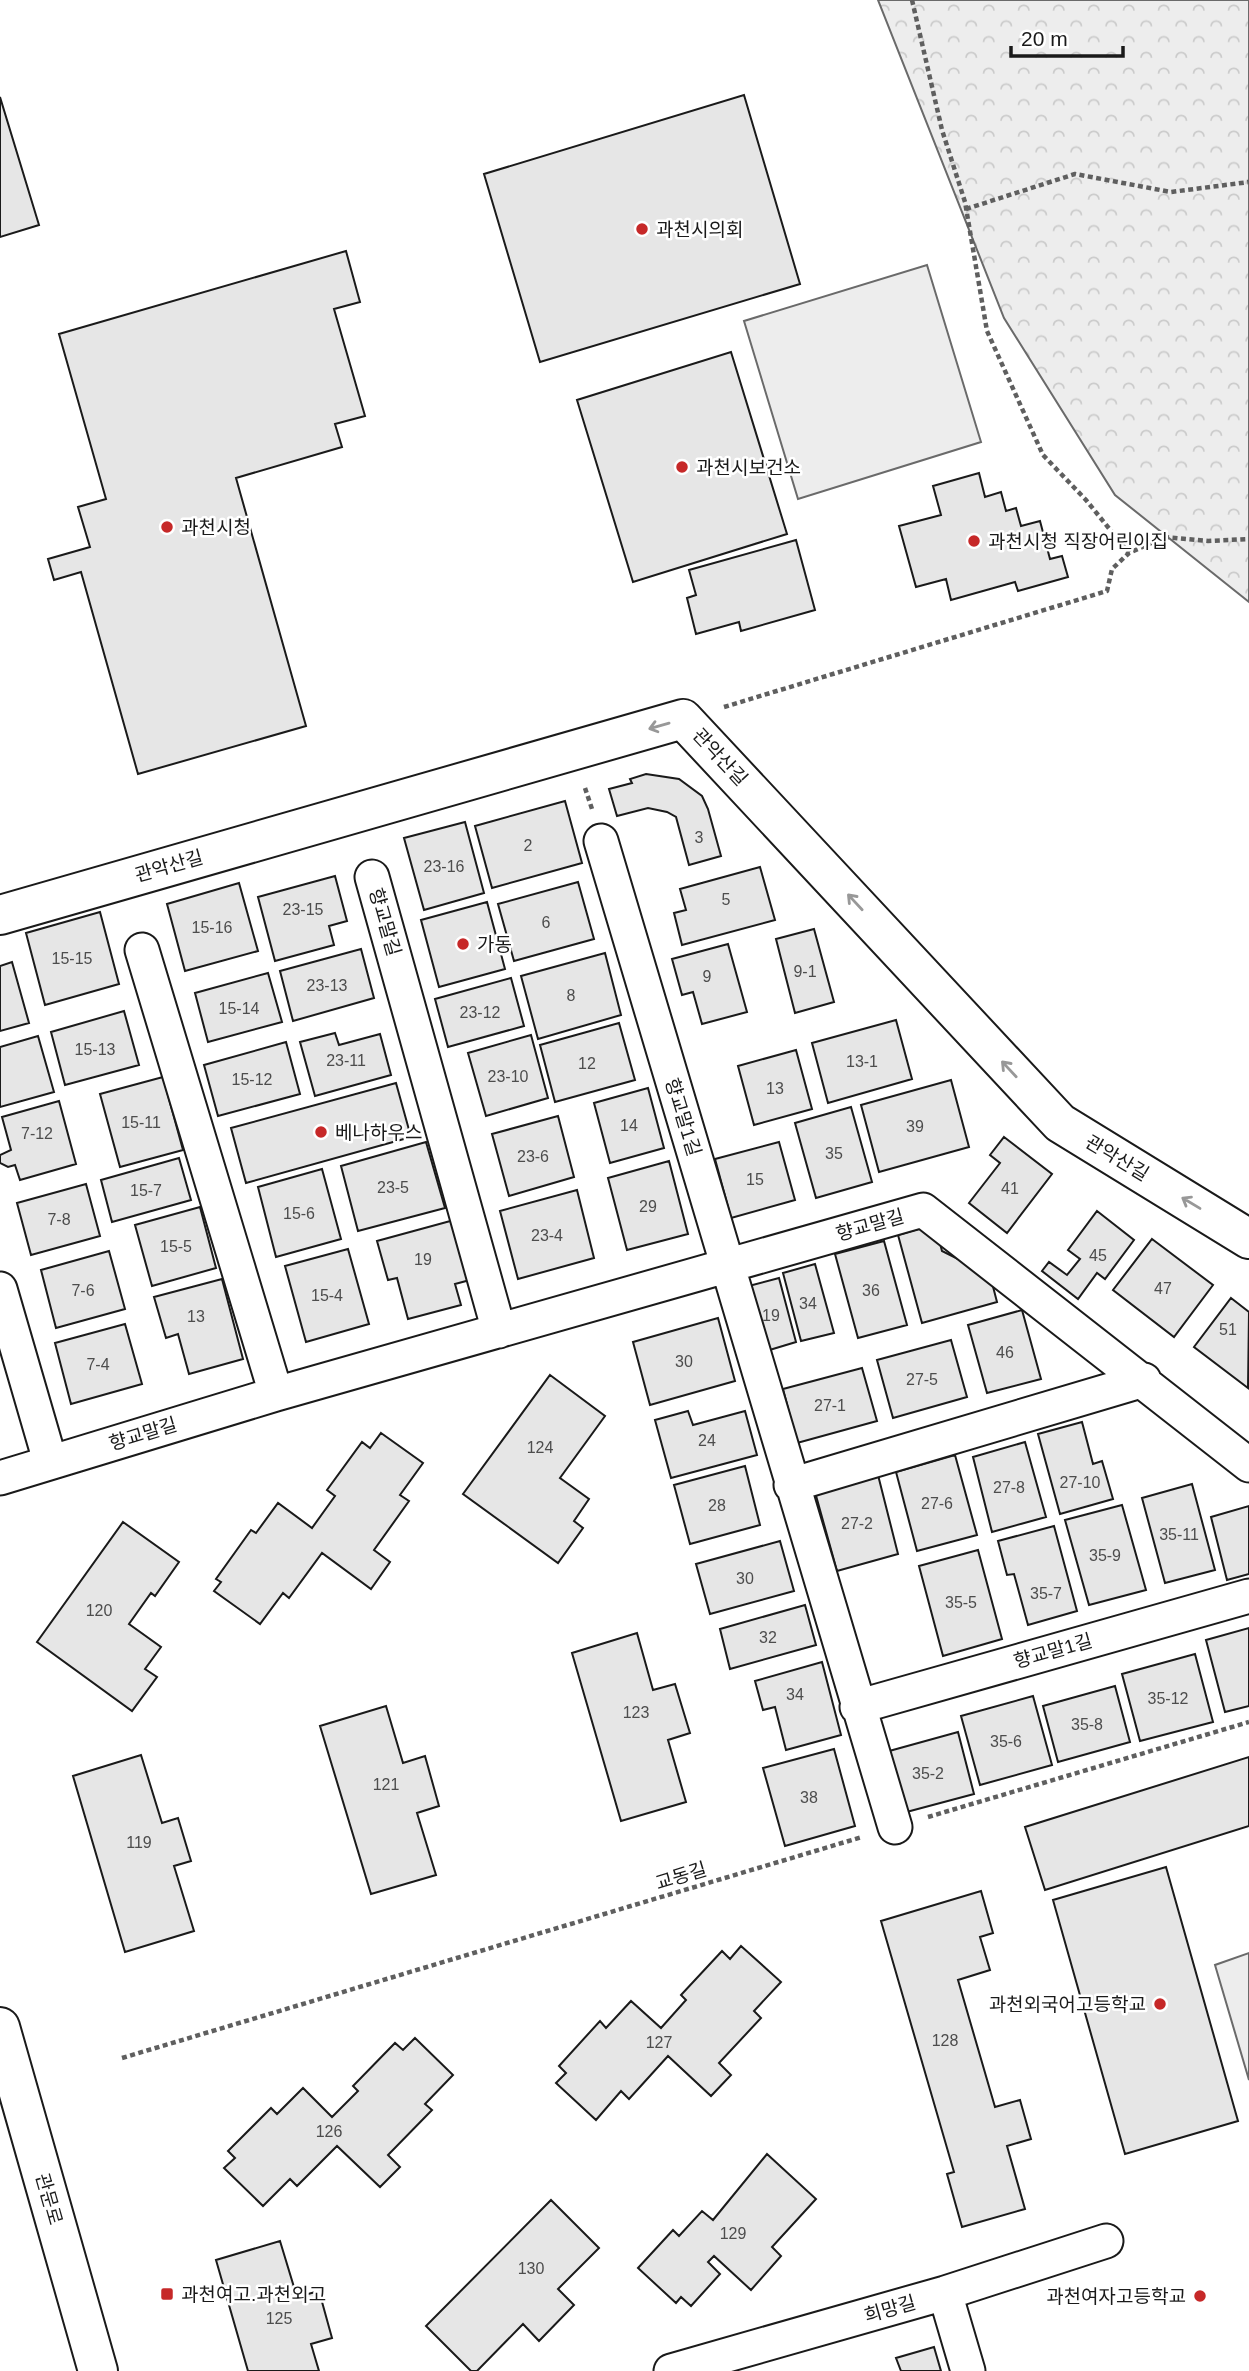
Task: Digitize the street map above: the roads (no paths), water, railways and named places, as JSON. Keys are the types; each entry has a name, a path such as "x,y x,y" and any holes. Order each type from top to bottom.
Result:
{"street":[{"name":"관악산길","path":"0,915 683,719 1060,1123 1249,1239"},
{"name":"향교말1길","path":"601,841 857,1707 895,1827"},
{"name":"향교말길","path":"372,877 499,1331"},
{"path":"142,950 276,1394"},
{"name":"향교말길","path":"0,1478 276,1394 923,1210 1144,1380 1249,1465"},
{"path":"0,1289 50,1461"},
{"path":"791,1485 1144,1380"},
{"name":"향교말1길","path":"857,1707 1249,1596"},
{"name":"관문로","path":"0,2027 98,2371"},
{"name":"희망길","path":"671,2371 739,2362 1106,2241"},
{"path":"945,2293 968,2371"}],"place":[{"name":"과천시의회","path":"642,229"},
{"name":"과천시보건소","path":"682,467"},
{"name":"과천시청","path":"167,527"},
{"name":"과천시청 직장어린이집","path":"974,541"},
{"name":"가동","path":"463,944"},
{"name":"베나하우스","path":"321,1132"},
{"name":"과천외국어고등학교","path":"1160,2004"},
{"name":"과천여고.과천외고","path":"167,2294"},
{"name":"과천여자고등학교","path":"1200,2296"}]}
